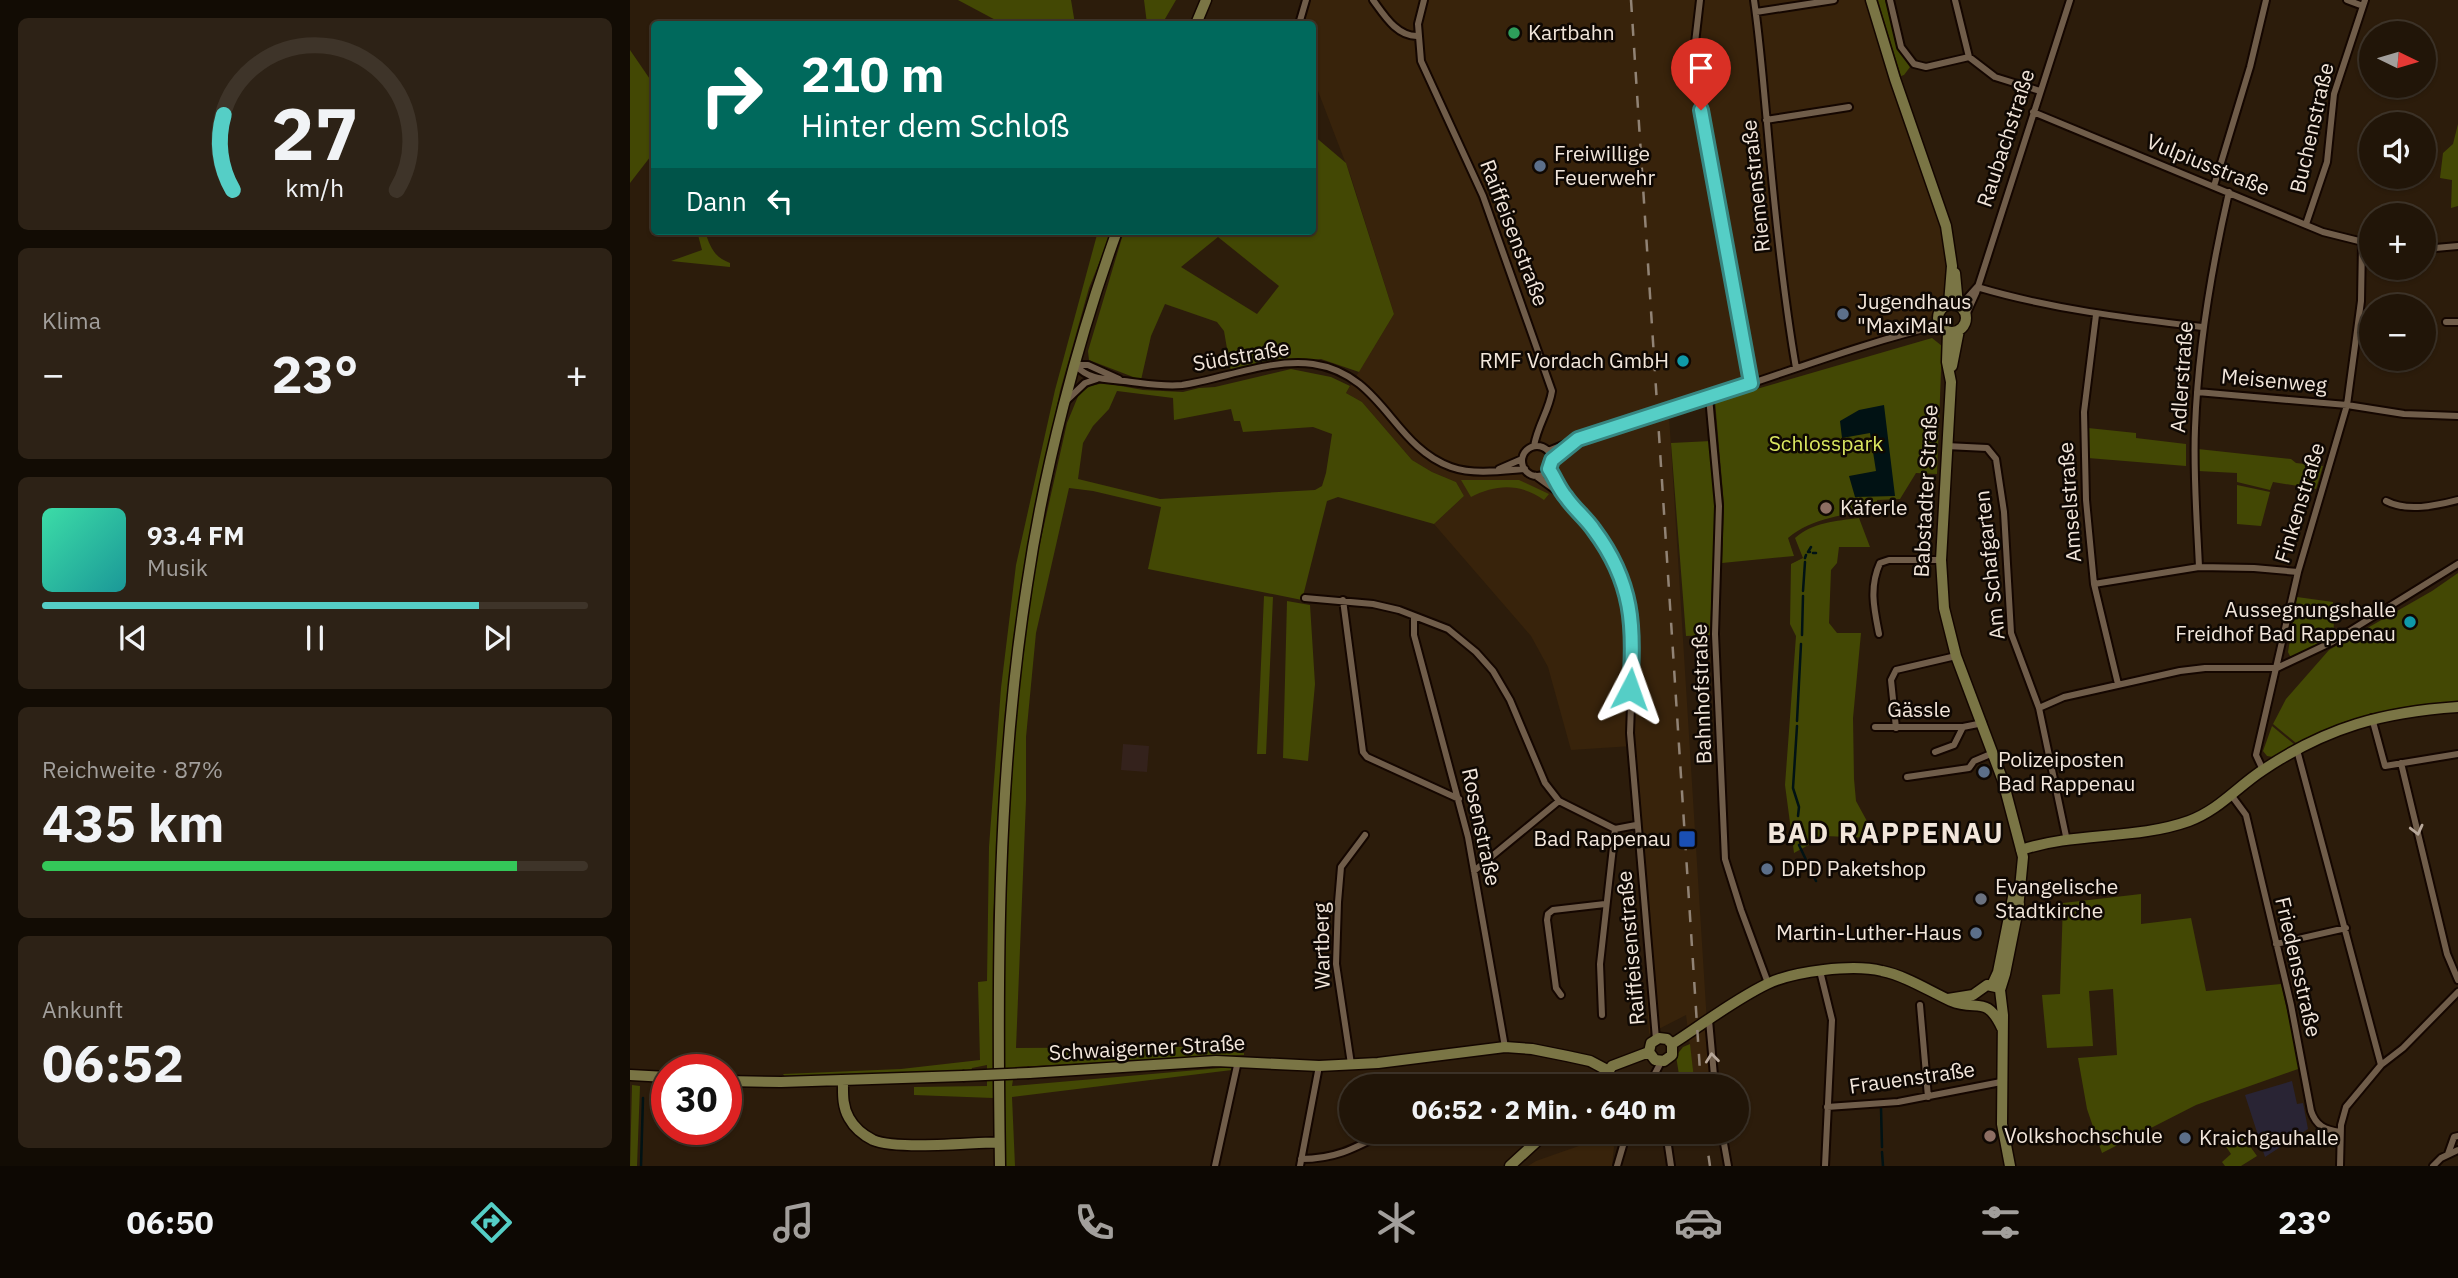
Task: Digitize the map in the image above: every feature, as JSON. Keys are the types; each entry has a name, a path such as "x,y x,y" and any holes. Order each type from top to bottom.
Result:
{"street":[{"path":"1197,21 1206,0"},
{"path":"1300,21 1306,0"},
{"path":"1373,0 1398,30 1408,36 1418,36"},
{"name":"Raiffeisenstraße","path":"1424,0 1418,24 1421,61 1483,196 1552,390 1548,407 1537,428 1534,446 1526,451 1522,459"},
{"path":"1700,0 1695,43 1701,110 1751,383"},
{"name":"Riemenstraße","path":"1754,0 1763,60 1766,120 1786,306 1796,368"},
{"path":"1756,12 1834,0"},
{"name":"Babstadter Straße","path":"1871,0 1895,79 1942,213 1952,266 1956,305 1942,307 1938,314 1949,329 1947,362 1950,373 1941,560 1944,608 1956,656 2003,781 2021,850"},
{"path":"1890,0 1901,47 1913,64 1926,67 1969,57"},
{"path":"1955,0 1969,57 1995,77 2039,91"},
{"name":"Raubachstraße","path":"1966,315 2070,0"},
{"path":"2214,186 2250,67 2266,0"},
{"path":"2347,0 2364,3"},
{"name":"Buchenstraße","path":"2306,224 2327,162 2334,94 2364,3"},
{"path":"1766,120 1849,107"},
{"name":"Vulpiusstraße","path":"2034,112 2323,232 2359,242"},
{"name":"Adlerstraße","path":"2199,567 2194,461 2202,327 2213,260 2229,192"},
{"path":"1000,1166 999,919 1011,719 1027,584 1046,483 1075,365 1116,235"},
{"path":"2436,248 2458,246"},
{"name":"Finkenstraße","path":"2263,770 2256,755 2298,572 2347,405 2361,280"},
{"path":"1977,287 2096,315 2202,327"},
{"name":"Raubachstraße","path":"1956,305 1977,287"},
{"path":"1956,305 1966,315"},
{"name":"Babstadter Straße","path":"1949,329 1965,324 1966,315"},
{"name":"Amselstraße","path":"2096,315 2086,382 2083,438 2094,584 2118,684"},
{"path":"2446,322 2458,322"},
{"path":"1548,451 1906,333 1949,329"},
{"path":"1080,346 1088,365"},
{"name":"Südstraße","path":"1075,365 1082,373 1097,379 1158,386 1180,385 1289,364 1314,364 1335,370 1360,384 1383,406 1406,435 1437,460 1452,467 1494,471 1525,469"},
{"name":"Südstraße","path":"1075,365 1088,365 1124,381"},
{"path":"1066,401 1085,383 1097,379"},
{"name":"Meisenweg","path":"2197,392 2347,405 2404,414 2458,416"},
{"name":"Bahnhofstraße","path":"1709,397 1719,506 1715,634 1725,859 1768,983"},
{"path":"1536,476 1544,474 1552,460 1578,439"},
{"path":"1534,446 1548,451 1552,460"},
{"name":"Am Schafgarten","path":"1946,446 1987,448 1996,459 2004,513 2011,634 2039,708 2067,841"},
{"path":"1522,459 1525,469"},
{"name":"Südstraße","path":"1494,471 1522,459"},
{"name":"Raiffeisenstraße","path":"1525,469 1565,497"},
{"name":"Raiffeisenstraße","path":"1549,469 1565,497 1594,530 1614,562 1632,615 1633,650 1629,707 1636,825 1642,863 1656,1039"},
{"path":"2386,501 2399,508 2458,500"},
{"path":"1879,634 1873,603 1873,577 1880,563 1888,560 1941,560"},
{"path":"2039,708 2064,697 2180,671 2205,668 2277,668 2332,642 2458,564"},
{"path":"2094,584 2199,567 2298,572"},
{"path":"1305,598 1373,604 1448,629 1476,652 1493,671 1527,736 1545,783 1559,801 1615,829 1636,825"},
{"path":"1343,600 1363,752 1367,757 1459,799"},
{"name":"Rosenstraße","path":"1414,616 1414,635 1459,799 1504,1047"},
{"path":"1896,727 1891,680 1896,670 1956,656"},
{"path":"2021,850 2186,822 2206,814 2263,770 2343,728 2372,718 2458,707"},
{"path":"2372,718 2385,766 2458,754"},
{"name":"Gässle","path":"1875,727 1963,727 1983,723"},
{"name":"Gässle","path":"1935,752 1954,745 1963,727"},
{"path":"2297,750 2381,1065"},
{"path":"1907,777 1969,768 1974,761 1993,753"},
{"path":"2401,764 2447,954 2458,980"},
{"name":"Friedensstraße","path":"2232,796 2246,815 2314,1120 2320,1126 2340,1132"},
{"path":"1474,871 1559,801"},
{"path":"1602,1015 1600,964 1615,829"},
{"name":"Wartberg","path":"1351,1065 1336,964 1338,902 1341,867 1364,835"},
{"path":"2012,921 2018,909 2033,852 2041,846"},
{"path":"2018,909 2023,863 2021,850"},
{"path":"2010,1166 2002,1124 2002,1028 1996,988 2007,949 2021,850"},
{"path":"1560,995 1556,988 1548,914 1553,910 1605,904"},
{"path":"2276,944 2346,928"},
{"path":"1672,1044 1768,983 1820,971 1863,968 1885,971 1964,1004 1996,1007 2000,1002"},
{"path":"1820,971 1832,1020 1825,1166"},
{"path":"1947,999 1979,992 1987,985 1996,988"},
{"path":"1979,992 1978,998 2002,1028"},
{"path":"2340,1166 2340,1132 2346,1107 2381,1065 2403,1048 2458,992"},
{"path":"1920,1005 1928,1097"},
{"path":"1709,1020 1714,1074"},
{"path":"1664,1038 1672,1044 1672,1055 1667,1060 1661,1062 1652,1058 1649,1052 1651,1043 1656,1039 1664,1038"},
{"name":"Schwaigerner Straße","path":"742,1081 963,1076 1238,1062 1351,1065 1396,1062 1504,1047 1532,1049 1590,1061 1607,1070"},
{"path":"1605,1074 1620,1062 1649,1052"},
{"path":"1215,1166 1238,1062"},
{"path":"1655,1074 1661,1062"},
{"path":"1319,1066 1301,1163 1347,1153 1364,1144"},
{"path":"630,1075 651,1076"},
{"path":"843,1080 844,1105 848,1116 857,1130 874,1140 892,1145 999,1142"},
{"name":"Frauenstraße","path":"1827,1107 1877,1105 2001,1082"},
{"path":"2448,1154 2454,1137 2458,1136"},
{"path":"1510,1166 1534,1144"},
{"path":"1617,1166 1623,1144"},
{"path":"1668,1144 1671,1166"},
{"path":"1724,1144 1728,1166"},
{"path":"2433,1166 2458,1150"}],"shaded area":[{"path":"1303,0 1868,0 1942,226 1948,261 1945,296 1928,320 1917,327 1665,405 1669,415 1710,1074 1693,1074 1686,1015 1649,1034 1632,746 1571,750 1548,667 1531,636 1434,524 1464,496 1456,482 1412,460 1362,402 1346,393 1394,314 1351,177 1316,86 1316,21 1300,21 1299,5"},
{"path":"1884,405 1895,496 1855,497 1849,476 1876,471 1870,433 1842,438 1840,421 1859,410"},
{"path":"1123,744 1149,746 1147,772 1121,770"},
{"path":"2292,1081 2297,1104 2303,1103 2308,1129 2265,1157 2245,1095"},
{"path":"1584,1144 1613,1144 1614,1147 1612,1166 1528,1166"}],"green space":[{"path":"958,0 1071,0 1074,21 997,21"},
{"path":"1144,0 1176,0 1164,21 1147,21"},
{"path":"1878,0 1885,0 1899,48 1910,67 1901,76"},
{"path":"630,50 651,81 651,156 630,183"},
{"path":"2458,124 2458,206 2451,208 2452,180 2440,178 2443,153 2453,144"},
{"path":"1316,138 1346,163 1394,314 1359,372 1321,359 1259,365 1231,372 1224,331 1217,322 1165,304 1151,336 1141,380 1089,360 1088,351 1123,235 1316,235","holes":["1218,237 1279,286 1257,314 1181,267"]},
{"path":"698,235 706,235 713,251 730,263 730,267 671,261 702,250"},
{"path":"1097,235 1110,235 1089,288 1060,391 1021,584 1006,719 993,919 993,1098 914,1095 914,1087 987,1086 987,1065 972,1068 971,1071 786,1078 783,1074 901,1069 980,1060 978,982 987,981 989,847 1001,688 1016,565 1055,390"},
{"name":"Schlosspark","path":"1932,338 1942,346 1937,474 1916,473 1900,499 1877,500 1877,509 1808,525 1788,538 1794,556 1722,563 1724,505 1715,401"},
{"path":"1291,369 1331,377 1350,386 1346,393 1362,402 1412,460 1456,482 1464,496 1434,524 1338,497 1327,501 1302,600 1148,569 1161,507 1069,488 1036,633 1026,737 1016,1048 1181,1047 1244,1055 1015,1067 1012,1086 1232,1067 1232,1070 1012,1097 1015,1166 1005,1166 1004,948 1011,784 1021,665 1032,579 1067,423 1079,394 1090,386 1104,383 1143,390 1183,392","holes":["1117,391 1173,398 1174,420 1231,409 1234,421 1240,421 1243,432 1313,427 1332,434 1322,486 1315,490 1160,499 1078,479 1083,443 1093,426 1109,409"]},
{"path":"2088,428 2136,433 2136,438 2186,444 2186,466 2088,458"},
{"path":"1711,441 1715,505 1710,635 1686,636 1671,443"},
{"path":"2198,449 2291,459 2296,463 2323,466 2316,489 2273,482 2270,490 2237,482 2237,473 2198,471"},
{"path":"1461,480 1519,480 1549,494 1544,500 1535,494 1508,487 1471,497"},
{"path":"2237,485 2270,492 2261,526 2237,524"},
{"path":"1859,518 1870,547 1839,547 1837,563 1831,570 1829,623 1837,633 1861,633 1853,718 1854,779 1856,801 1868,823 1871,838 1825,836 1794,853 1785,785 1796,636 1790,624 1791,564 1803,558 1795,538 1817,525"},
{"path":"2458,573 2458,704 2380,712 2344,722 2296,743 2273,724 2286,699 2329,650 2432,591"},
{"path":"1264,596 1273,597 1266,754 1257,754"},
{"path":"2297,597 2333,602 2334,634 2296,656 2290,656 2288,652"},
{"path":"1287,601 1310,605 1315,684 1308,761 1283,758"},
{"path":"2272,726 2295,745 2273,757 2267,756 2263,751"},
{"path":"2141,894 2141,924 2191,918 2206,991 2281,984 2299,1061 2298,1069 2196,1105 2102,1153 2087,1109 2078,1058 2117,1055 2113,989 2089,991 2093,1046 2047,1048 2042,995 2060,994 2063,903"},
{"path":"1690,1044 1693,1074 1679,1074 1676,1056 1683,1047"},
{"path":"632,1085 640,1086 637,1166 630,1166"},
{"path":"2242,1135 2257,1156 2241,1166 2225,1166 2222,1162 2231,1154 2225,1145"}],"waterway":[{"path":"1810,552 1811,547"},
{"path":"1803,591 1805,562"},
{"path":"1802,635 1803,596"},
{"path":"1797,721 1801,644"},
{"path":"1797,726 1793,788 1799,807 1798,816"},
{"path":"1797,823 1797,838"},
{"path":"1799,845 1816,881"},
{"path":"641,1166 643,1098"},
{"path":"1881,1108 1882,1147"},
{"path":"1882,1152 1883,1166"}],"railway":[{"path":"1631,0 1700,1074"},
{"path":"1707,1144 1710,1166"}],"place":[{"name":"Kartbahn","path":"1514,33"},
{"name":"Freiwillige Feuerwehr","path":"1540,166"},
{"name":"Jugendhaus \"MaxiMal\"","path":"1843,314"},
{"name":"RMF Vordach GmbH","path":"1683,361"},
{"name":"Käferle","path":"1826,508"},
{"name":"Aussegnungshalle Freidhof Bad Rappenau","path":"2410,622"},
{"name":"Polizeiposten Bad Rappenau","path":"1984,772"},
{"name":"Bad Rappenau","path":"1687,839"},
{"name":"DPD Paketshop","path":"1767,869"},
{"name":"Evangelische Stadtkirche","path":"1981,899"},
{"name":"Martin-Luther-Haus","path":"1976,933"},
{"name":"Volkshochschule","path":"1990,1136"},
{"name":"Kraichgauhalle","path":"2185,1138"}],"district":[{"name":"BAD RAPPENAU","path":"1886,833"}],"route":[{"path":"1630,689 1632,615 1627,597 1604,544 1565,497 1549,469 1552,460 1578,439 1751,383 1701,110"}]}
